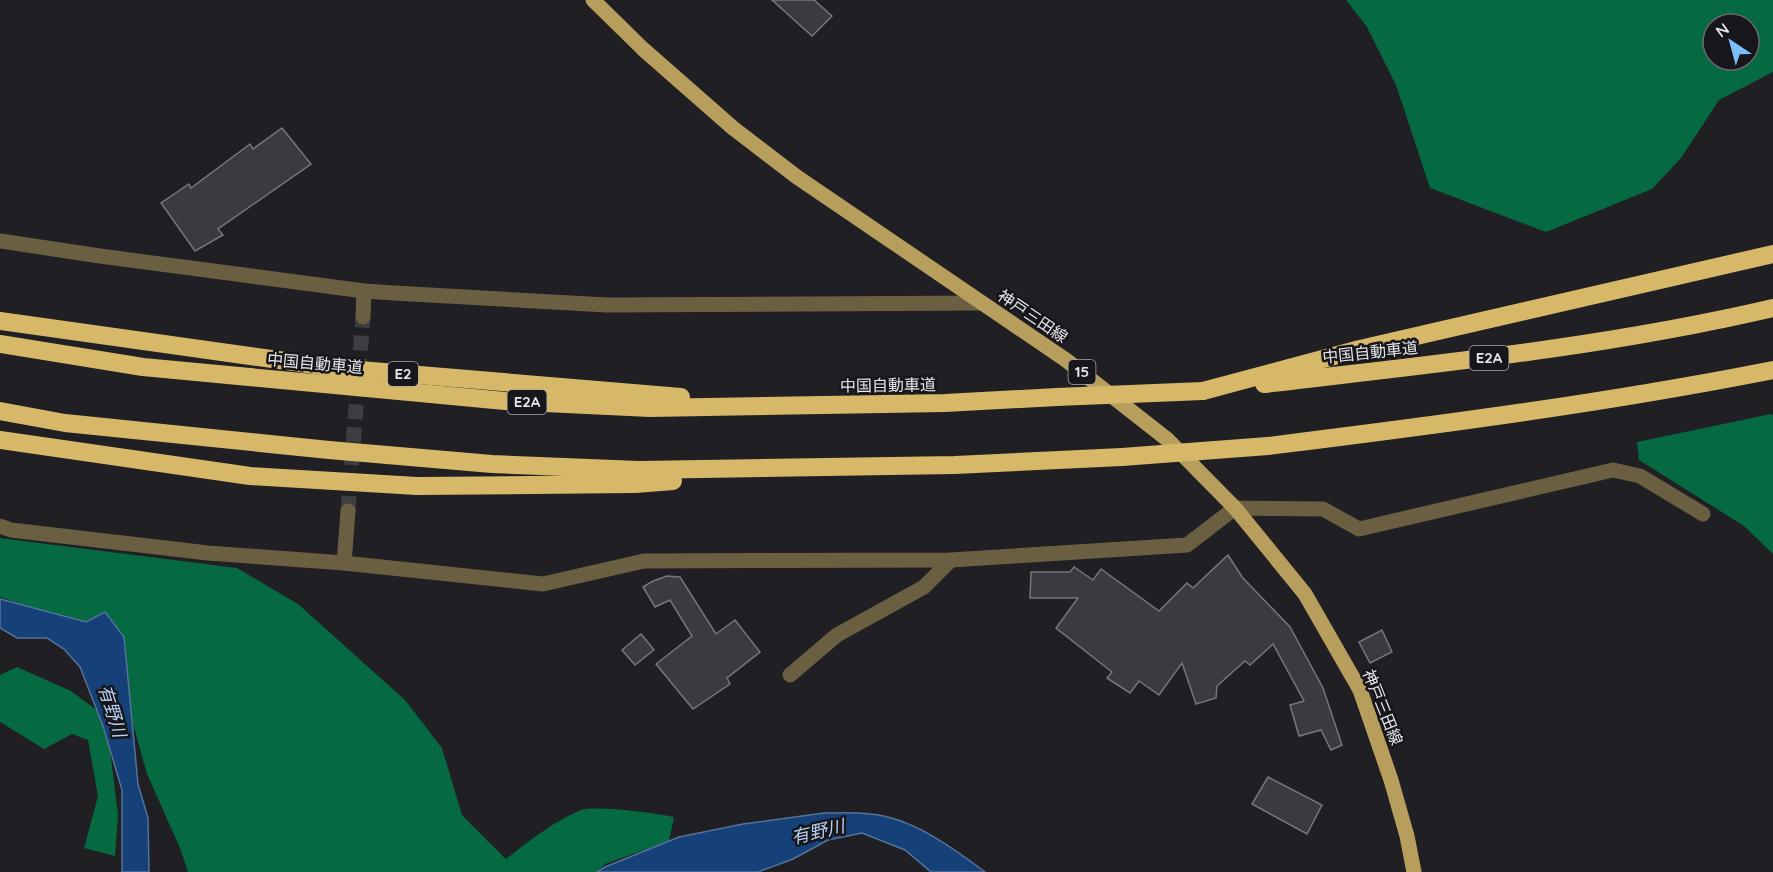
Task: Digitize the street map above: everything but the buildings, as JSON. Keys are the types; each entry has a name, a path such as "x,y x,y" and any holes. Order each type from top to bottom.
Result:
{"highway":[{"path":"1203,391 1360,349 1773,254"},
{"name":"中国自動車道","path":"0,344 143,367 505,401 650,408 809,406 945,403 1203,391 1506,356 1734,317 1773,308"},
{"name":"E2","path":"0,321 336,368 809,406"},
{"path":"0,411 65,423 492,464 639,470 807,469 1122,457 1268,446 1440,425 1708,383 1773,370"},
{"path":"0,440 250,476 417,486 635,484 807,469"}],"main road":[{"name":"神戸三田線","path":"592,0 642,49 733,128 797,177 980,303 1003,316 1132,410 1168,440 1235,508 1305,594 1360,690 1391,780 1407,836 1414,872"}],"street":[{"path":"0,240 100,256 364,291 607,305 980,303"},
{"path":"363,317 364,291"},
{"path":"0,526 11,530 196,551 344,563 543,584 644,561 951,560 1187,544 1235,508 1323,509 1359,529 1613,470 1640,476 1703,514"},
{"path":"344,563 348,511"},
{"path":"790,675 837,635 924,587 951,560"}],"green space":[{"path":"1346,0 1773,0 1773,72 1719,100 1681,158 1652,189 1546,232 1430,188 1396,85 1367,27"},
{"path":"1773,415 1773,554 1744,526 1639,460 1637,442"},
{"path":"0,538 237,568 298,604 405,700 442,748 462,815 506,859 551,826 581,810 588,809 626,810 674,817 669,841 605,864 597,872 188,872 180,848 147,774 115,660 27,606 0,597"},
{"path":"17,667 71,691 106,717 118,815 115,856 84,848 98,796 88,740 72,734 44,749 0,722 0,675"}],"water":[{"name":"有野川","path":"0,599 86,622 105,612 124,637 138,784 148,818 149,872 122,872 122,790 103,726 80,667 64,649 47,638 17,638 0,628"},
{"name":"有野川","path":"824,813 864,813 901,821 931,835 985,872 931,872 905,850 862,833 828,840 793,859 758,872 597,872 679,837 743,824"}],"tunnel":[{"path":"348,511 363,317"}]}
